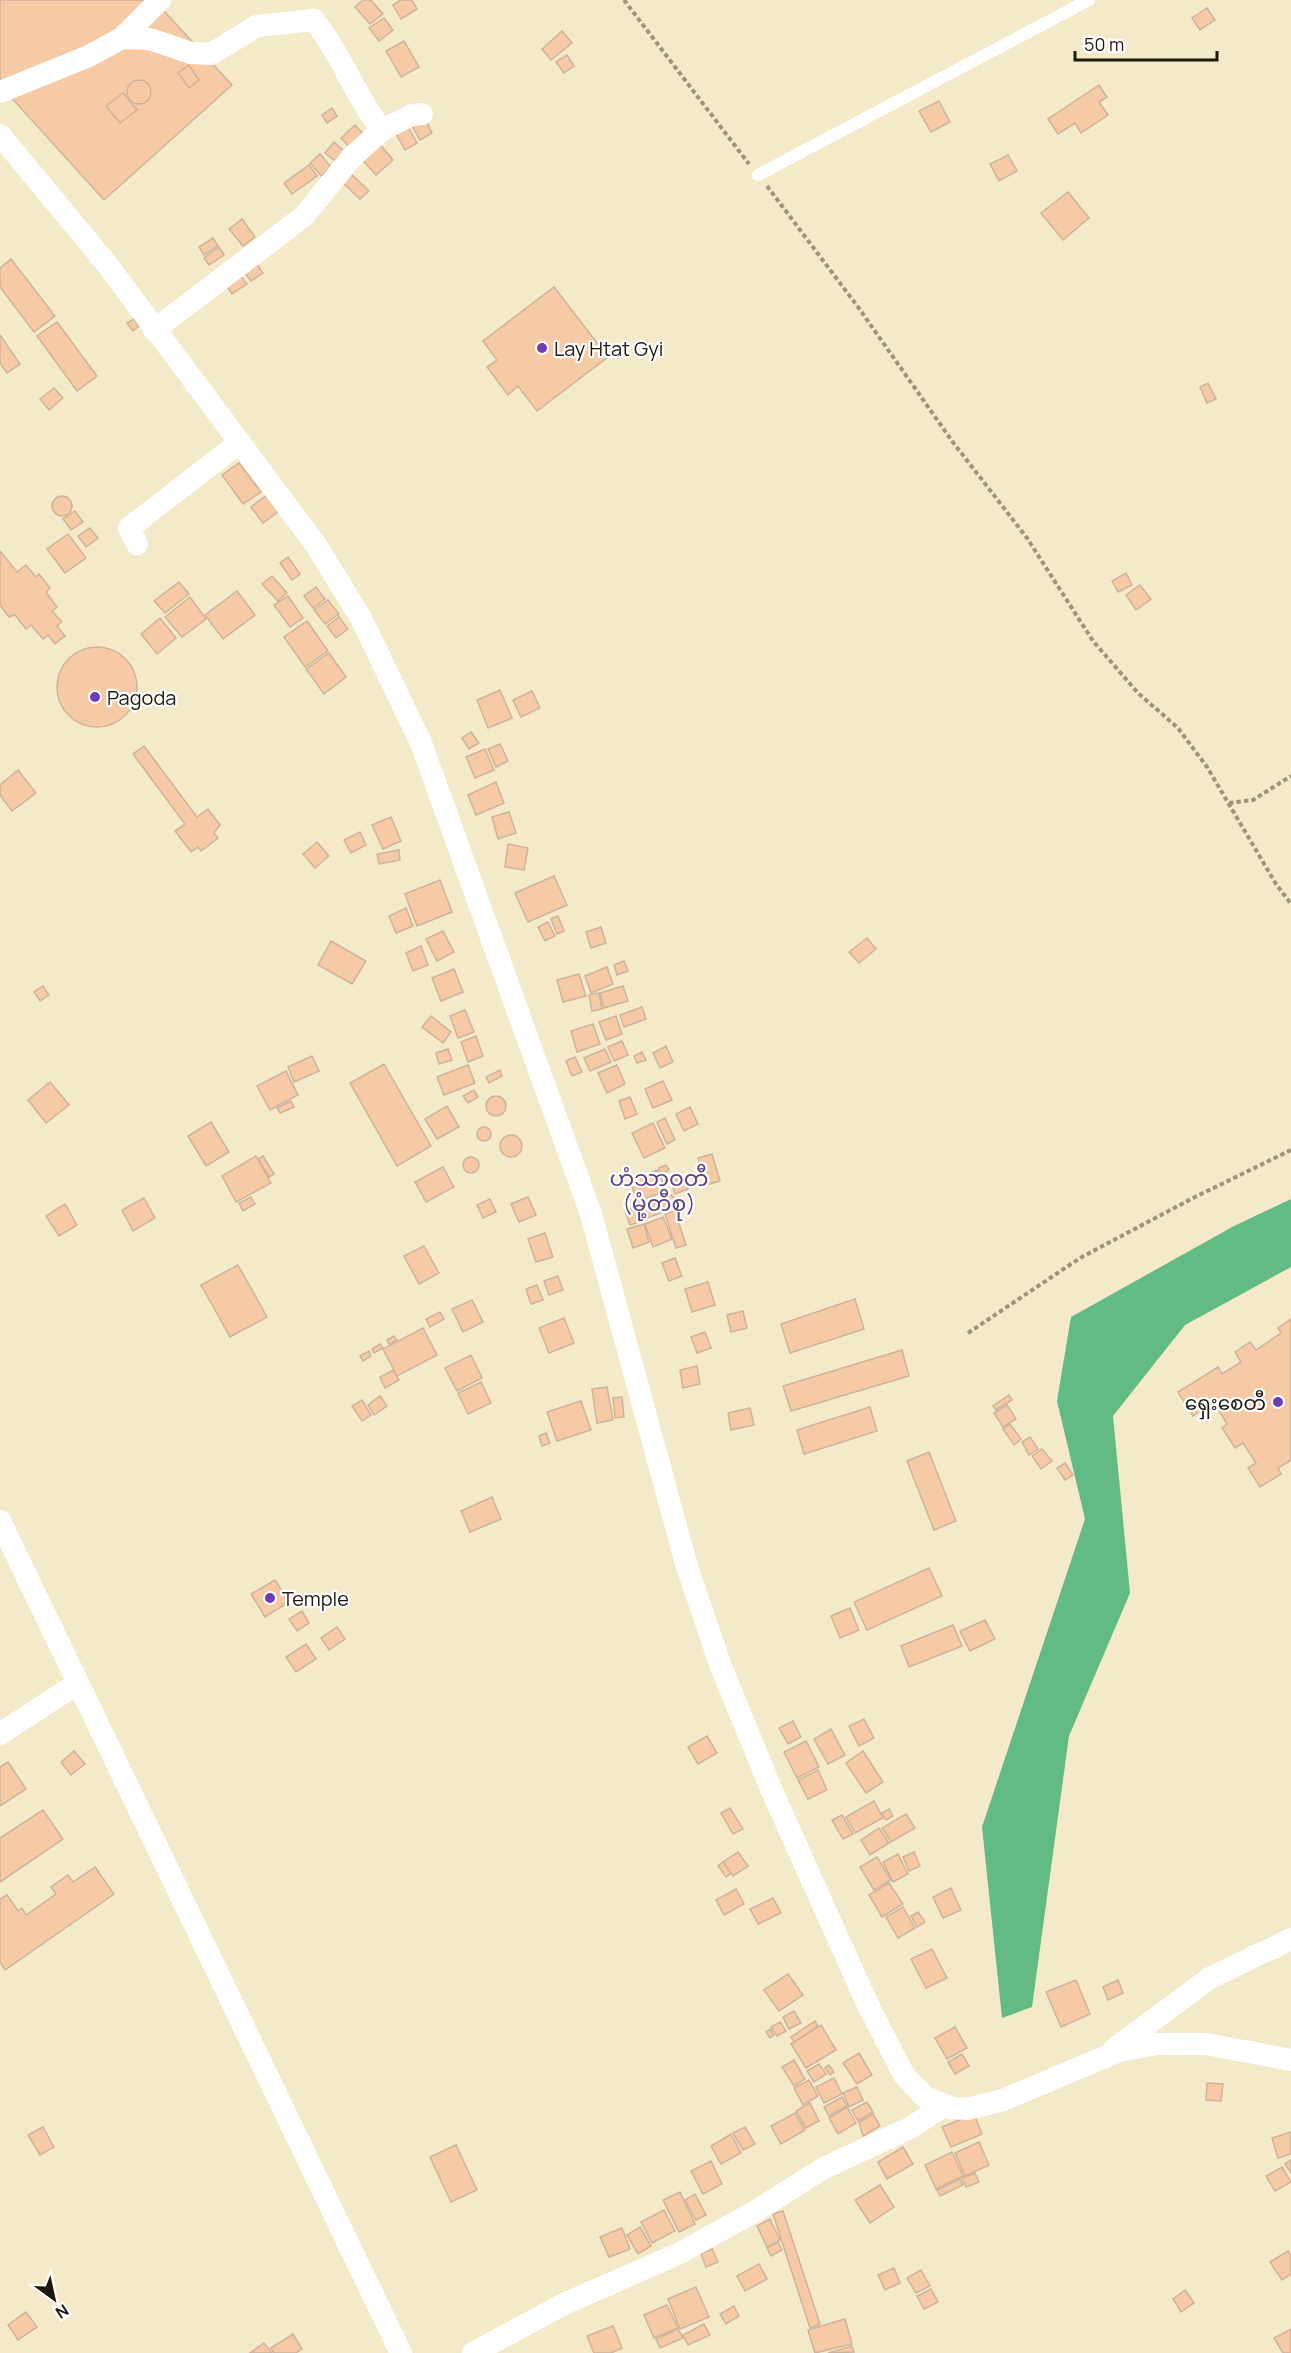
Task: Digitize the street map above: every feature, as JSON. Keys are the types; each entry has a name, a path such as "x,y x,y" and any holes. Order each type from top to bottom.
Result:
{"street":[{"path":"0,92 89,56 122,38 160,0"},
{"path":"122,38 150,39 191,53 211,54 257,26 314,20 340,57 353,88 381,130"},
{"path":"154,330 304,216 352,157 381,130 412,115 422,114"},
{"path":"0,135 27,171 106,263 316,545 361,618 421,743 591,1214 684,1556 720,1664 772,1791 867,2003 912,2086 925,2097 945,2105 968,2109 983,2106 1130,2049 1174,2042 1206,2044 1291,2060"},
{"path":"137,544 129,528 240,442"},
{"path":"0,1521 401,2353"},
{"path":"0,1734 78,1683"},
{"path":"1101,2059 1210,1978 1291,1939"},
{"path":"473,2353 564,2304 680,2253 754,2212 824,2168 910,2128 945,2105"}],"lane":[{"path":"758,175 1089,0"}],"path":[{"path":"624,0 858,307 952,441 1027,538 1093,641 1138,693 1178,728 1229,803 1276,884 1291,904"},
{"path":"1229,803 1253,800 1291,776"},
{"path":"968,1333 1080,1258 1193,1198 1291,1150"}],"shaded area":[{"path":"1291,1199 1291,1267 1185,1325 1113,1416 1130,1593 1069,1736 1032,2007 1002,2018 982,1827 1085,1519 1057,1401 1071,1317 1234,1226"}],"building":[{"path":"0,0 154,0 232,85 104,200 0,85"},
{"path":"363,0 371,0 383,14 370,24 355,7"},
{"path":"401,0 412,0 417,9 401,19 393,5"},
{"path":"1207,8 1215,20 1200,30 1192,18"},
{"path":"384,18 393,30 379,41 369,28"},
{"path":"562,31 572,43 551,60 542,49"},
{"path":"404,41 419,67 401,77 386,51"},
{"path":"567,55 574,66 564,73 556,62"},
{"path":"189,65 199,80 189,88 178,73"},
{"path":"139,80 148,83 151,92 148,101 139,104 130,101 127,92 130,83"},
{"path":"1099,85 1107,97 1099,102 1108,115 1081,133 1075,123 1058,134 1048,119"},
{"path":"123,93 137,110 120,123 106,106"},
{"path":"939,101 950,122 931,132 919,111"},
{"path":"332,108 337,116 327,123 322,115"},
{"path":"425,118 432,133 420,140 411,124"},
{"path":"355,125 367,138 353,151 341,138"},
{"path":"407,125 417,143 405,150 395,132"},
{"path":"377,141 393,160 376,175 359,156"},
{"path":"334,142 344,151 335,161 325,153"},
{"path":"320,154 331,167 321,176 310,163"},
{"path":"1008,155 1017,171 999,181 990,164"},
{"path":"309,165 317,176 292,194 284,183"},
{"path":"351,174 369,191 360,199 343,183"},
{"path":"1068,192 1089,218 1063,240 1041,213"},
{"path":"242,219 255,237 243,246 229,229"},
{"path":"213,238 218,246 204,255 199,247"},
{"path":"219,247 224,255 209,265 204,258"},
{"path":"11,259 55,316 34,332 0,287 0,268"},
{"path":"254,260 263,273 251,281 242,269"},
{"path":"240,275 247,284 232,294 226,285"},
{"path":"554,287 608,357 537,411 518,386 508,395 487,367 497,360 483,341"},
{"path":"134,319 139,326 133,331 127,323"},
{"path":"57,322 97,376 77,391 37,336"},
{"path":"0,335 20,364 7,373 0,363"},
{"path":"1208,383 1216,399 1207,403 1200,387"},
{"path":"54,388 63,398 49,410 40,399"},
{"path":"239,463 261,492 243,504 222,475"},
{"path":"267,495 279,511 263,523 251,507"},
{"path":"62,496 69,499 72,506 69,513 62,516 55,513 52,506 55,499"},
{"path":"75,511 83,522 71,530 63,519"},
{"path":"90,528 98,538 86,547 78,536"},
{"path":"68,534 86,558 65,573 47,549"},
{"path":"0,551 17,572 26,565 36,577 39,574 50,588 46,592 57,607 52,611 62,622 57,626 65,636 55,644 48,635 43,639 31,625 26,629 15,615 9,617 0,605"},
{"path":"288,557 300,574 292,580 280,563"},
{"path":"1126,573 1132,585 1118,592 1112,581"},
{"path":"272,576 287,593 278,601 262,584"},
{"path":"179,582 189,594 165,613 154,601"},
{"path":"1140,585 1151,599 1136,610 1126,595"},
{"path":"316,587 325,599 313,608 304,596"},
{"path":"237,591 255,615 223,639 205,615"},
{"path":"288,596 303,618 290,627 274,605"},
{"path":"190,597 206,619 182,637 165,617"},
{"path":"328,600 339,614 325,624 314,610"},
{"path":"339,617 348,629 336,638 327,626"},
{"path":"160,618 176,638 157,654 141,634"},
{"path":"307,621 328,651 305,667 284,637"},
{"path":"89,647 105,647 126,658 137,679 137,695 126,716 105,727 89,727 75,721 63,709 57,695 57,679 63,665 75,653"},
{"path":"329,653 346,677 324,694 306,669"},
{"path":"500,690 512,718 488,728 477,700"},
{"path":"532,691 540,708 521,717 513,700"},
{"path":"471,732 479,743 469,749 462,738"},
{"path":"500,744 508,761 496,767 488,749"},
{"path":"144,746 197,817 208,809 220,825 214,833 218,838 201,851 198,847 191,852 175,831 185,824 133,754"},
{"path":"485,749 494,770 475,778 466,757"},
{"path":"18,770 36,793 12,811 0,795 0,785"},
{"path":"496,782 504,803 476,815 468,795"},
{"path":"509,812 516,833 498,839 492,817"},
{"path":"391,817 401,841 383,849 372,825"},
{"path":"360,832 366,845 351,853 344,840"},
{"path":"317,842 329,856 315,868 303,854"},
{"path":"508,844 528,848 524,870 505,867"},
{"path":"399,850 400,860 379,864 377,854"},
{"path":"554,876 567,905 528,922 515,893"},
{"path":"440,880 452,912 417,926 405,894"},
{"path":"406,908 413,926 396,933 389,916"},
{"path":"558,916 564,931 557,934 551,919"},
{"path":"548,922 555,936 545,941 538,927"},
{"path":"601,927 606,943 591,948 586,932"},
{"path":"443,931 454,952 437,961 426,939"},
{"path":"867,938 876,949 859,963 849,952"},
{"path":"331,941 366,961 352,984 318,965"},
{"path":"421,946 428,965 413,971 406,953"},
{"path":"624,961 628,971 617,975 614,965"},
{"path":"607,967 613,984 591,993 585,976"},
{"path":"454,969 463,992 441,1001 432,978"},
{"path":"579,974 586,996 563,1002 557,980"},
{"path":"43,986 49,995 40,1001 34,992"},
{"path":"623,986 628,1001 604,1008 600,993"},
{"path":"599,993 602,1009 592,1011 589,995"},
{"path":"642,1007 646,1019 624,1027 620,1015"},
{"path":"465,1010 474,1032 458,1038 450,1016"},
{"path":"431,1016 451,1032 443,1043 422,1027"},
{"path":"616,1016 622,1034 606,1040 599,1022"},
{"path":"593,1024 600,1044 577,1052 571,1031"},
{"path":"476,1036 483,1056 468,1062 461,1042"},
{"path":"622,1041 628,1055 614,1061 608,1047"},
{"path":"666,1046 673,1062 660,1068 653,1053"},
{"path":"448,1049 452,1060 439,1064 436,1053"},
{"path":"605,1049 611,1062 590,1071 584,1058"},
{"path":"642,1052 646,1060 637,1063 634,1056"},
{"path":"312,1056 319,1071 294,1082 288,1067"},
{"path":"575,1057 582,1072 572,1076 566,1061"},
{"path":"384,1064 431,1146 397,1166 350,1083"},
{"path":"468,1065 475,1083 444,1095 437,1077"},
{"path":"617,1065 625,1084 607,1093 598,1073"},
{"path":"500,1070 502,1076 489,1083 486,1077"},
{"path":"286,1071 298,1095 270,1110 257,1086"},
{"path":"663,1081 672,1100 653,1108 645,1089"},
{"path":"50,1082 69,1105 46,1123 28,1100"},
{"path":"474,1090 478,1097 468,1103 463,1096"},
{"path":"496,1096 503,1099 506,1106 503,1113 496,1116 489,1113 486,1106 489,1099"},
{"path":"630,1097 637,1114 625,1119 619,1101"},
{"path":"291,1101 294,1107 280,1113 277,1108"},
{"path":"447,1106 459,1127 437,1139 425,1119"},
{"path":"690,1107 698,1124 684,1131 676,1114"},
{"path":"665,1118 675,1140 667,1144 657,1122"},
{"path":"211,1122 229,1152 206,1166 188,1136"},
{"path":"653,1123 665,1148 644,1158 632,1133"},
{"path":"484,1127 489,1129 491,1134 489,1139 484,1141 479,1139 477,1134 479,1129"},
{"path":"511,1135 519,1138 522,1146 519,1154 511,1157 503,1154 500,1146 503,1138"},
{"path":"712,1154 720,1181 706,1185 698,1158"},
{"path":"256,1156 271,1183 236,1202 222,1176"},
{"path":"263,1156 274,1174 269,1177 258,1159"},
{"path":"468,1157 474,1157 479,1165 477,1171 468,1173 463,1168 463,1162"},
{"path":"666,1165 669,1170 662,1174 659,1168"},
{"path":"443,1167 454,1187 426,1202 415,1182"},
{"path":"658,1170 666,1191 637,1202 630,1180"},
{"path":"683,1177 688,1189 675,1194 671,1182"},
{"path":"672,1195 677,1204 663,1211 658,1201"},
{"path":"251,1197 255,1204 243,1211 239,1203"},
{"path":"528,1197 536,1215 519,1222 511,1204"},
{"path":"144,1198 155,1218 133,1231 122,1210"},
{"path":"490,1199 496,1212 483,1218 477,1205"},
{"path":"656,1200 661,1213 646,1218 642,1205"},
{"path":"65,1204 77,1225 59,1236 46,1216"},
{"path":"639,1206 644,1220 630,1225 625,1211"},
{"path":"675,1211 686,1245 676,1248 665,1214"},
{"path":"663,1217 672,1239 653,1247 645,1224"},
{"path":"644,1224 649,1242 633,1248 627,1229"},
{"path":"545,1233 553,1257 536,1262 528,1239"},
{"path":"424,1246 439,1273 419,1284 404,1256"},
{"path":"675,1258 682,1276 669,1281 662,1263"},
{"path":"238,1265 267,1317 230,1337 201,1285"},
{"path":"558,1276 563,1290 549,1295 544,1281"},
{"path":"708,1282 715,1305 692,1312 685,1289"},
{"path":"537,1285 543,1300 531,1304 526,1289"},
{"path":"855,1299 864,1329 790,1353 781,1324"},
{"path":"472,1300 483,1322 463,1332 452,1309"},
{"path":"743,1311 747,1328 731,1332 727,1315"},
{"path":"440,1312 444,1319 430,1327 426,1319"},
{"path":"564,1318 574,1343 549,1353 539,1328"},
{"path":"1291,1319 1291,1460 1278,1468 1281,1474 1260,1487 1248,1468 1256,1463 1243,1443 1235,1448 1222,1428 1227,1424 1214,1402 1193,1416 1178,1392 1218,1367 1222,1374 1241,1362 1235,1352 1250,1342 1256,1350 1281,1333 1278,1328"},
{"path":"423,1328 437,1355 397,1376 383,1349"},
{"path":"705,1332 711,1348 697,1353 691,1337"},
{"path":"394,1336 397,1340 389,1344 387,1340"},
{"path":"380,1344 383,1348 374,1353 372,1349"},
{"path":"902,1350 909,1376 791,1411 783,1386"},
{"path":"369,1351 371,1356 363,1361 360,1356"},
{"path":"471,1355 482,1378 457,1391 445,1368"},
{"path":"697,1366 700,1384 683,1388 680,1370"},
{"path":"393,1370 399,1380 385,1388 380,1377"},
{"path":"481,1382 491,1403 468,1414 458,1393"},
{"path":"607,1387 613,1420 597,1423 592,1389"},
{"path":"1009,1395 1012,1400 996,1410 993,1406"},
{"path":"380,1396 387,1406 374,1415 368,1405"},
{"path":"622,1397 624,1417 615,1418 613,1398"},
{"path":"362,1400 371,1415 362,1421 352,1406"},
{"path":"581,1401 591,1430 557,1441 547,1412"},
{"path":"1007,1405 1016,1419 1003,1427 994,1413"},
{"path":"870,1407 877,1431 804,1454 797,1430"},
{"path":"750,1408 754,1425 731,1430 728,1413"},
{"path":"1010,1424 1021,1439 1014,1445 1003,1429"},
{"path":"546,1433 550,1443 542,1446 539,1436"},
{"path":"1030,1437 1038,1449 1029,1455 1022,1442"},
{"path":"1042,1449 1052,1461 1041,1469 1032,1456"},
{"path":"929,1452 956,1521 934,1530 907,1461"},
{"path":"1065,1463 1073,1475 1065,1480 1057,1468"},
{"path":"492,1497 501,1519 470,1532 461,1511"},
{"path":"929,1568 942,1596 867,1630 854,1602"},
{"name":"Temple","path":"275,1580 289,1602 265,1617 251,1594"},
{"path":"850,1608 859,1630 840,1638 831,1616"},
{"name":"Temple","path":"302,1611 309,1623 297,1631 289,1619"},
{"path":"985,1620 995,1639 970,1651 960,1631"},
{"path":"953,1625 962,1646 909,1667 901,1646"},
{"name":"Temple","path":"337,1627 345,1639 329,1650 321,1638"},
{"name":"Temple","path":"306,1644 316,1659 296,1672 286,1657"},
{"path":"864,1719 874,1738 859,1746 849,1726"},
{"path":"793,1721 801,1737 788,1744 779,1728"},
{"path":"831,1729 845,1755 828,1764 814,1739"},
{"path":"707,1736 717,1753 698,1764 688,1747"},
{"path":"806,1741 819,1767 797,1778 784,1752"},
{"path":"74,1751 85,1764 71,1775 61,1762"},
{"path":"863,1751 883,1782 866,1793 846,1763"},
{"path":"8,1762 26,1789 0,1806 0,1767"},
{"path":"818,1770 827,1790 808,1799 798,1780"},
{"path":"874,1801 883,1818 855,1833 846,1817"},
{"path":"730,1808 743,1829 733,1834 721,1813"},
{"path":"889,1809 893,1816 886,1820 882,1813"},
{"path":"43,1810 63,1839 0,1882 0,1838"},
{"path":"906,1814 915,1828 891,1842 882,1828"},
{"path":"842,1815 853,1834 843,1839 832,1820"},
{"path":"879,1828 889,1843 870,1855 861,1840"},
{"path":"738,1852 748,1866 733,1876 723,1862"},
{"path":"914,1852 920,1866 909,1871 903,1857"},
{"path":"898,1854 908,1874 893,1882 883,1862"},
{"path":"877,1857 891,1880 874,1890 860,1867"},
{"path":"723,1862 731,1873 726,1877 718,1866"},
{"path":"95,1867 114,1894 5,1970 0,1962 0,1899 7,1895 18,1911 22,1908 26,1915 56,1894 51,1887 68,1875 73,1882"},
{"path":"889,1883 903,1904 882,1917 869,1895"},
{"path":"951,1888 961,1910 943,1918 933,1897"},
{"path":"736,1889 744,1904 724,1915 716,1900"},
{"path":"773,1898 781,1913 758,1924 750,1909"},
{"path":"903,1907 915,1928 898,1938 886,1917"},
{"path":"918,1912 925,1922 917,1927 911,1916"},
{"path":"932,1949 947,1978 926,1988 911,1959"},
{"path":"788,1974 803,1995 779,2011 764,1990"},
{"path":"1076,1980 1090,2014 1061,2027 1046,1992"},
{"path":"1118,1980 1123,1993 1108,2000 1103,1987"},
{"path":"794,2011 801,2023 789,2029 783,2017"},
{"path":"815,2021 818,2026 794,2042 791,2037"},
{"path":"780,2022 786,2031 777,2036 771,2027"},
{"path":"821,2025 836,2050 806,2068 791,2044"},
{"path":"955,2027 967,2048 947,2059 935,2038"},
{"path":"770,2029 774,2035 770,2038 766,2032"},
{"path":"859,2053 872,2075 857,2084 843,2063"},
{"path":"962,2054 969,2066 955,2074 948,2062"},
{"path":"794,2060 805,2079 794,2086 782,2067"},
{"path":"819,2064 826,2074 814,2082 807,2071"},
{"path":"829,2065 834,2072 830,2075 825,2068"},
{"path":"834,2078 842,2094 824,2103 816,2087"},
{"path":"809,2080 818,2096 803,2105 794,2088"},
{"path":"1207,2083 1223,2084 1221,2101 1206,2100"},
{"path":"857,2087 863,2100 849,2107 843,2093"},
{"path":"842,2097 847,2106 829,2116 824,2107"},
{"path":"867,2102 873,2112 858,2121 852,2110"},
{"path":"810,2103 819,2121 806,2128 796,2111"},
{"path":"847,2107 856,2123 838,2134 829,2118"},
{"path":"795,2113 805,2130 781,2144 771,2126"},
{"path":"873,2114 880,2126 863,2136 859,2122"},
{"path":"974,2114 982,2134 951,2147 942,2127"},
{"path":"43,2127 54,2147 40,2155 28,2135"},
{"path":"745,2127 755,2144 743,2150 733,2133"},
{"path":"1291,2132 1291,2154 1278,2158 1272,2138"},
{"path":"731,2134 741,2153 721,2164 711,2146"},
{"path":"979,2142 989,2165 965,2176 955,2153"},
{"path":"456,2145 477,2190 451,2202 430,2157"},
{"path":"903,2147 913,2164 887,2179 878,2162"},
{"path":"952,2152 963,2176 936,2189 925,2165"},
{"path":"1291,2160 1291,2173 1285,2164"},
{"path":"711,2161 722,2184 703,2194 691,2171"},
{"path":"1282,2167 1291,2182 1275,2191 1266,2176"},
{"path":"975,2173 979,2182 966,2187 962,2178"},
{"path":"960,2179 963,2185 940,2196 937,2190"},
{"path":"880,2185 894,2207 870,2223 855,2200"},
{"path":"680,2192 695,2224 679,2232 663,2200"},
{"path":"695,2194 706,2215 696,2220 685,2200"},
{"path":"664,2210 675,2231 652,2243 641,2222"},
{"path":"783,2211 820,2324 810,2328 773,2214"},
{"path":"770,2219 780,2240 767,2247 757,2226"},
{"path":"640,2227 651,2246 638,2254 627,2235"},
{"path":"622,2228 630,2249 609,2257 600,2237"},
{"path":"778,2242 782,2250 771,2256 767,2248"},
{"path":"712,2249 718,2262 706,2267 701,2254"},
{"path":"1288,2251 1291,2256 1291,2274 1282,2280 1270,2262"},
{"path":"759,2264 767,2279 745,2291 737,2276"},
{"path":"894,2268 900,2283 885,2290 878,2275"},
{"path":"921,2270 930,2286 916,2293 907,2278"},
{"path":"696,2287 709,2317 680,2329 668,2299"},
{"path":"931,2289 938,2302 924,2309 917,2296"},
{"path":"1185,2290 1194,2303 1181,2312 1173,2299"},
{"path":"667,2305 678,2328 654,2338 644,2315"},
{"path":"734,2306 739,2316 726,2324 720,2314"},
{"path":"26,2312 37,2327 18,2340 8,2325"},
{"path":"845,2319 852,2344 815,2353 808,2330"},
{"path":"704,2324 710,2335 688,2345 683,2335"},
{"path":"613,2326 622,2348 611,2353 594,2353 587,2336"},
{"path":"678,2329 683,2338 660,2348 656,2339"},
{"path":"1291,2329 1291,2353 1283,2353 1274,2338"},
{"path":"293,2334 302,2349 296,2353 274,2353 271,2348"},
{"path":"264,2343 272,2353 250,2353"},
{"path":"852,2346 854,2352 828,2353"}],"place":[{"name":"Lay Htat Gyi","path":"542,348"},
{"name":"Pagoda","path":"95,697"},
{"name":"ရှေးစေတီ","path":"1278,1402"},
{"name":"Temple","path":"270,1598"}],"district":[{"name":"ဟံသာဝတီ (မုံ့တီစု)","path":"659,1190"}]}
